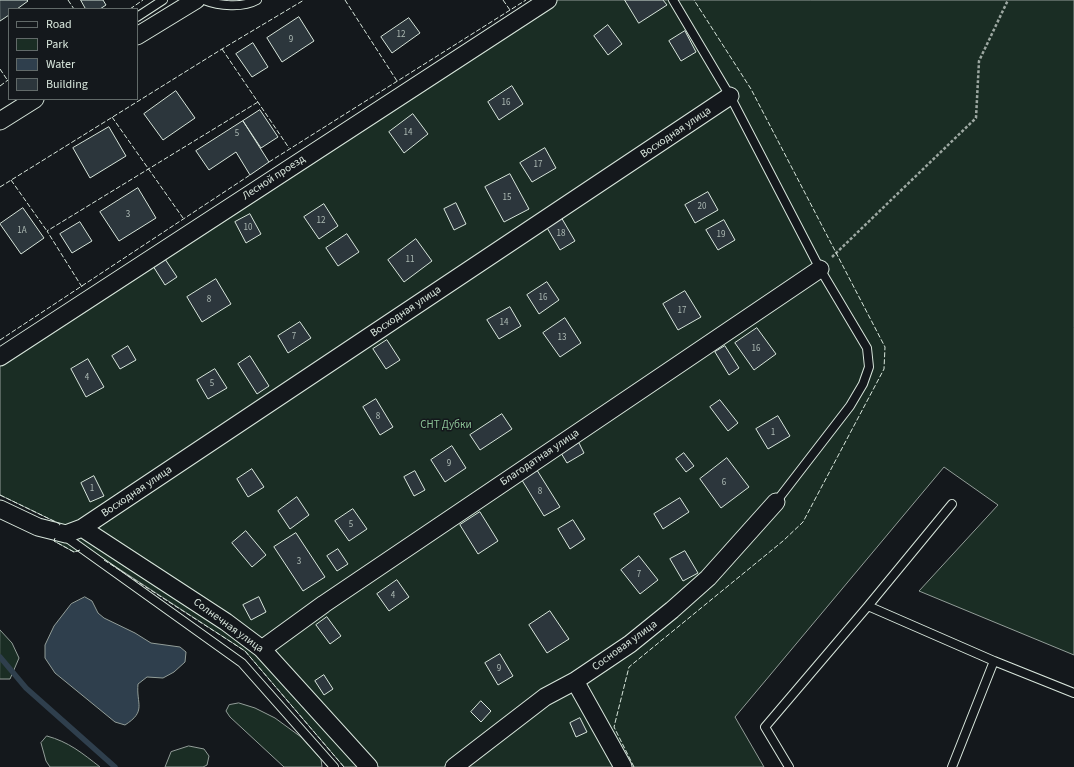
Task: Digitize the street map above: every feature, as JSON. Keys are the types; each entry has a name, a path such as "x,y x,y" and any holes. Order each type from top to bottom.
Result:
{"street":[{"path":"138,35 196,0"},
{"name":"Лесной проезд","path":"0,357 548,0"},
{"name":"Восходная улица","path":"59,532 66,534 82,528 730,96"},
{"path":"0,120 33,100"},
{"name":"Благодатная улица","path":"262,649 324,604 820,269"},
{"name":"Сосновая улица","path":"454,767 545,697 575,681 630,644 672,610 708,578 776,502"},
{"path":"0,509 38,527 59,532"},
{"name":"Солнечная улица","path":"82,528 226,622 262,649 369,767"},
{"path":"575,681 623,767"}],"lane":[{"path":"138,16 163,0"},
{"path":"204,0 212,3 229,5 252,3 257,0"},
{"path":"673,0 730,96 820,269 868,348 869,367 863,384 850,406 776,502"},
{"path":"790,767 765,727 952,504"},
{"path":"59,532 242,663 334,767"},
{"path":"868,606 994,661 1074,693"},
{"path":"952,767 994,661"}],"path":[{"path":"820,269 976,118 979,61 1008,0"}],"green space":[{"name":"СНТ Дубки","path":"548,0 1074,0 1074,655 919,591 998,505 944,467 735,717 764,767 344,767 245,651 87,548 74,552 54,541 60,524 0,495 0,357"},
{"path":"0,630 12,643 19,658 10,679 0,679"},
{"path":"239,703 255,708 275,718 301,737 321,759 322,767 284,767 230,717 226,711 229,705"},
{"path":"47,736 69,745 100,767 50,767 46,761 41,743"},
{"path":"189,746 204,749 209,756 207,765 203,767 165,767 171,752"}],"water":[{"path":"85,597 92,601 98,613 104,618 135,633 151,643 180,647 186,652 185,662 174,672 163,678 147,677 138,684 138,711 136,716 125,725 115,722 55,673 45,658 45,645 54,626 71,604"}],"building":[{"path":"0,0 28,1 18,8 8,8 8,16 0,21"},
{"path":"81,0 103,0 106,5 102,8 85,8"},
{"path":"625,0 663,0 667,5 639,23"},
{"path":"299,17 314,41 282,62 267,38"},
{"path":"409,18 420,33 392,53 381,37"},
{"path":"608,25 622,44 608,55 594,36"},
{"path":"685,31 696,52 681,61 669,41"},
{"path":"253,43 268,67 252,77 236,54"},
{"path":"512,86 523,104 499,120 488,102"},
{"path":"176,91 195,118 163,140 144,114"},
{"path":"260,110 278,137 261,148 243,121"},
{"path":"413,114 428,134 404,153 389,132"},
{"path":"243,121 269,162 250,175 236,152 209,170 196,151"},
{"path":"109,127 126,156 90,178 73,148"},
{"path":"545,148 556,168 532,182 520,163"},
{"path":"510,174 529,209 504,222 485,187"},
{"path":"138,188 156,218 119,241 100,212"},
{"path":"708,192 718,210 695,223 685,205"},
{"path":"456,203 466,224 454,230 444,209"},
{"path":"324,204 338,226 319,239 304,217"},
{"path":"23,208 44,238 21,254 0,224"},
{"path":"250,214 261,234 246,243 235,222"},
{"path":"561,217 575,241 560,250 546,226"},
{"path":"724,220 735,240 718,250 706,230"},
{"path":"80,222 92,241 72,253 60,234"},
{"path":"347,234 359,252 338,266 326,248"},
{"path":"416,239 432,261 404,282 388,260"},
{"path":"165,259 177,277 165,285 153,266"},
{"path":"216,279 231,304 202,322 187,297"},
{"path":"547,282 559,300 539,314 527,295"},
{"path":"685,291 701,317 678,330 663,304"},
{"path":"510,307 521,326 499,339 487,320"},
{"path":"565,318 581,343 560,357 543,333"},
{"path":"300,322 311,338 288,353 278,336"},
{"path":"757,328 776,354 754,370 735,343"},
{"path":"387,340 400,360 386,369 373,349"},
{"path":"128,346 136,360 120,369 112,356"},
{"path":"725,346 739,368 729,375 715,352"},
{"path":"250,356 269,386 257,394 238,364"},
{"path":"88,359 104,387 86,397 71,369"},
{"path":"215,369 227,388 208,399 197,380"},
{"path":"376,399 393,427 380,435 363,407"},
{"path":"720,400 738,423 728,431 710,407"},
{"path":"502,414 512,429 480,450 470,435"},
{"path":"778,416 790,436 768,449 756,429"},
{"path":"579,443 584,453 567,463 561,453"},
{"path":"452,446 466,468 445,482 431,460"},
{"path":"684,453 694,466 686,472 676,459"},
{"path":"727,458 749,487 721,508 700,479"},
{"path":"535,467 560,507 544,516 520,477"},
{"path":"252,469 264,487 248,497 237,479"},
{"path":"415,471 425,490 414,496 404,477"},
{"path":"94,476 104,496 90,502 81,483"},
{"path":"297,497 309,515 290,529 278,511"},
{"path":"680,498 689,512 663,529 654,514"},
{"path":"353,509 367,529 349,541 335,521"},
{"path":"480,512 498,541 478,554 460,525"},
{"path":"573,520 585,539 570,549 558,529"},
{"path":"246,531 266,555 252,567 232,543"},
{"path":"296,533 325,577 303,591 274,547"},
{"path":"338,549 348,564 337,571 327,556"},
{"path":"685,551 698,573 683,581 670,559"},
{"path":"639,556 658,580 640,594 621,570"},
{"path":"397,580 409,597 389,611 377,594"},
{"path":"259,597 266,612 251,620 243,605"},
{"path":"550,611 569,639 547,653 529,625"},
{"path":"327,617 341,636 330,644 316,625"},
{"path":"500,654 513,676 498,685 485,663"},
{"path":"324,675 333,689 324,695 315,681"},
{"path":"481,701 491,711 481,722 471,712"},
{"path":"580,718 587,732 576,737 570,723"}],"waterway":[{"path":"0,657 26,688 115,767"}],"fence":[{"path":"68,0 73,8"},
{"path":"131,8 143,0"},
{"path":"0,187 222,49 304,0"},
{"path":"345,0 397,81"},
{"path":"503,0 510,10"},
{"path":"269,162 526,0"},
{"path":"634,767 614,727 629,667 783,541 803,522 884,369 885,347 751,89 694,0"},
{"path":"222,49 289,148"},
{"path":"0,69 8,81"},
{"path":"0,86 8,80"},
{"path":"82,287 47,231 258,102"},
{"path":"112,117 183,218"},
{"path":"0,340 250,175"},
{"path":"11,180 47,231"},
{"path":"0,495 60,524 59,526"},
{"path":"55,538 54,541 74,552 80,550"},
{"path":"104,560 245,651 344,767"}]}
